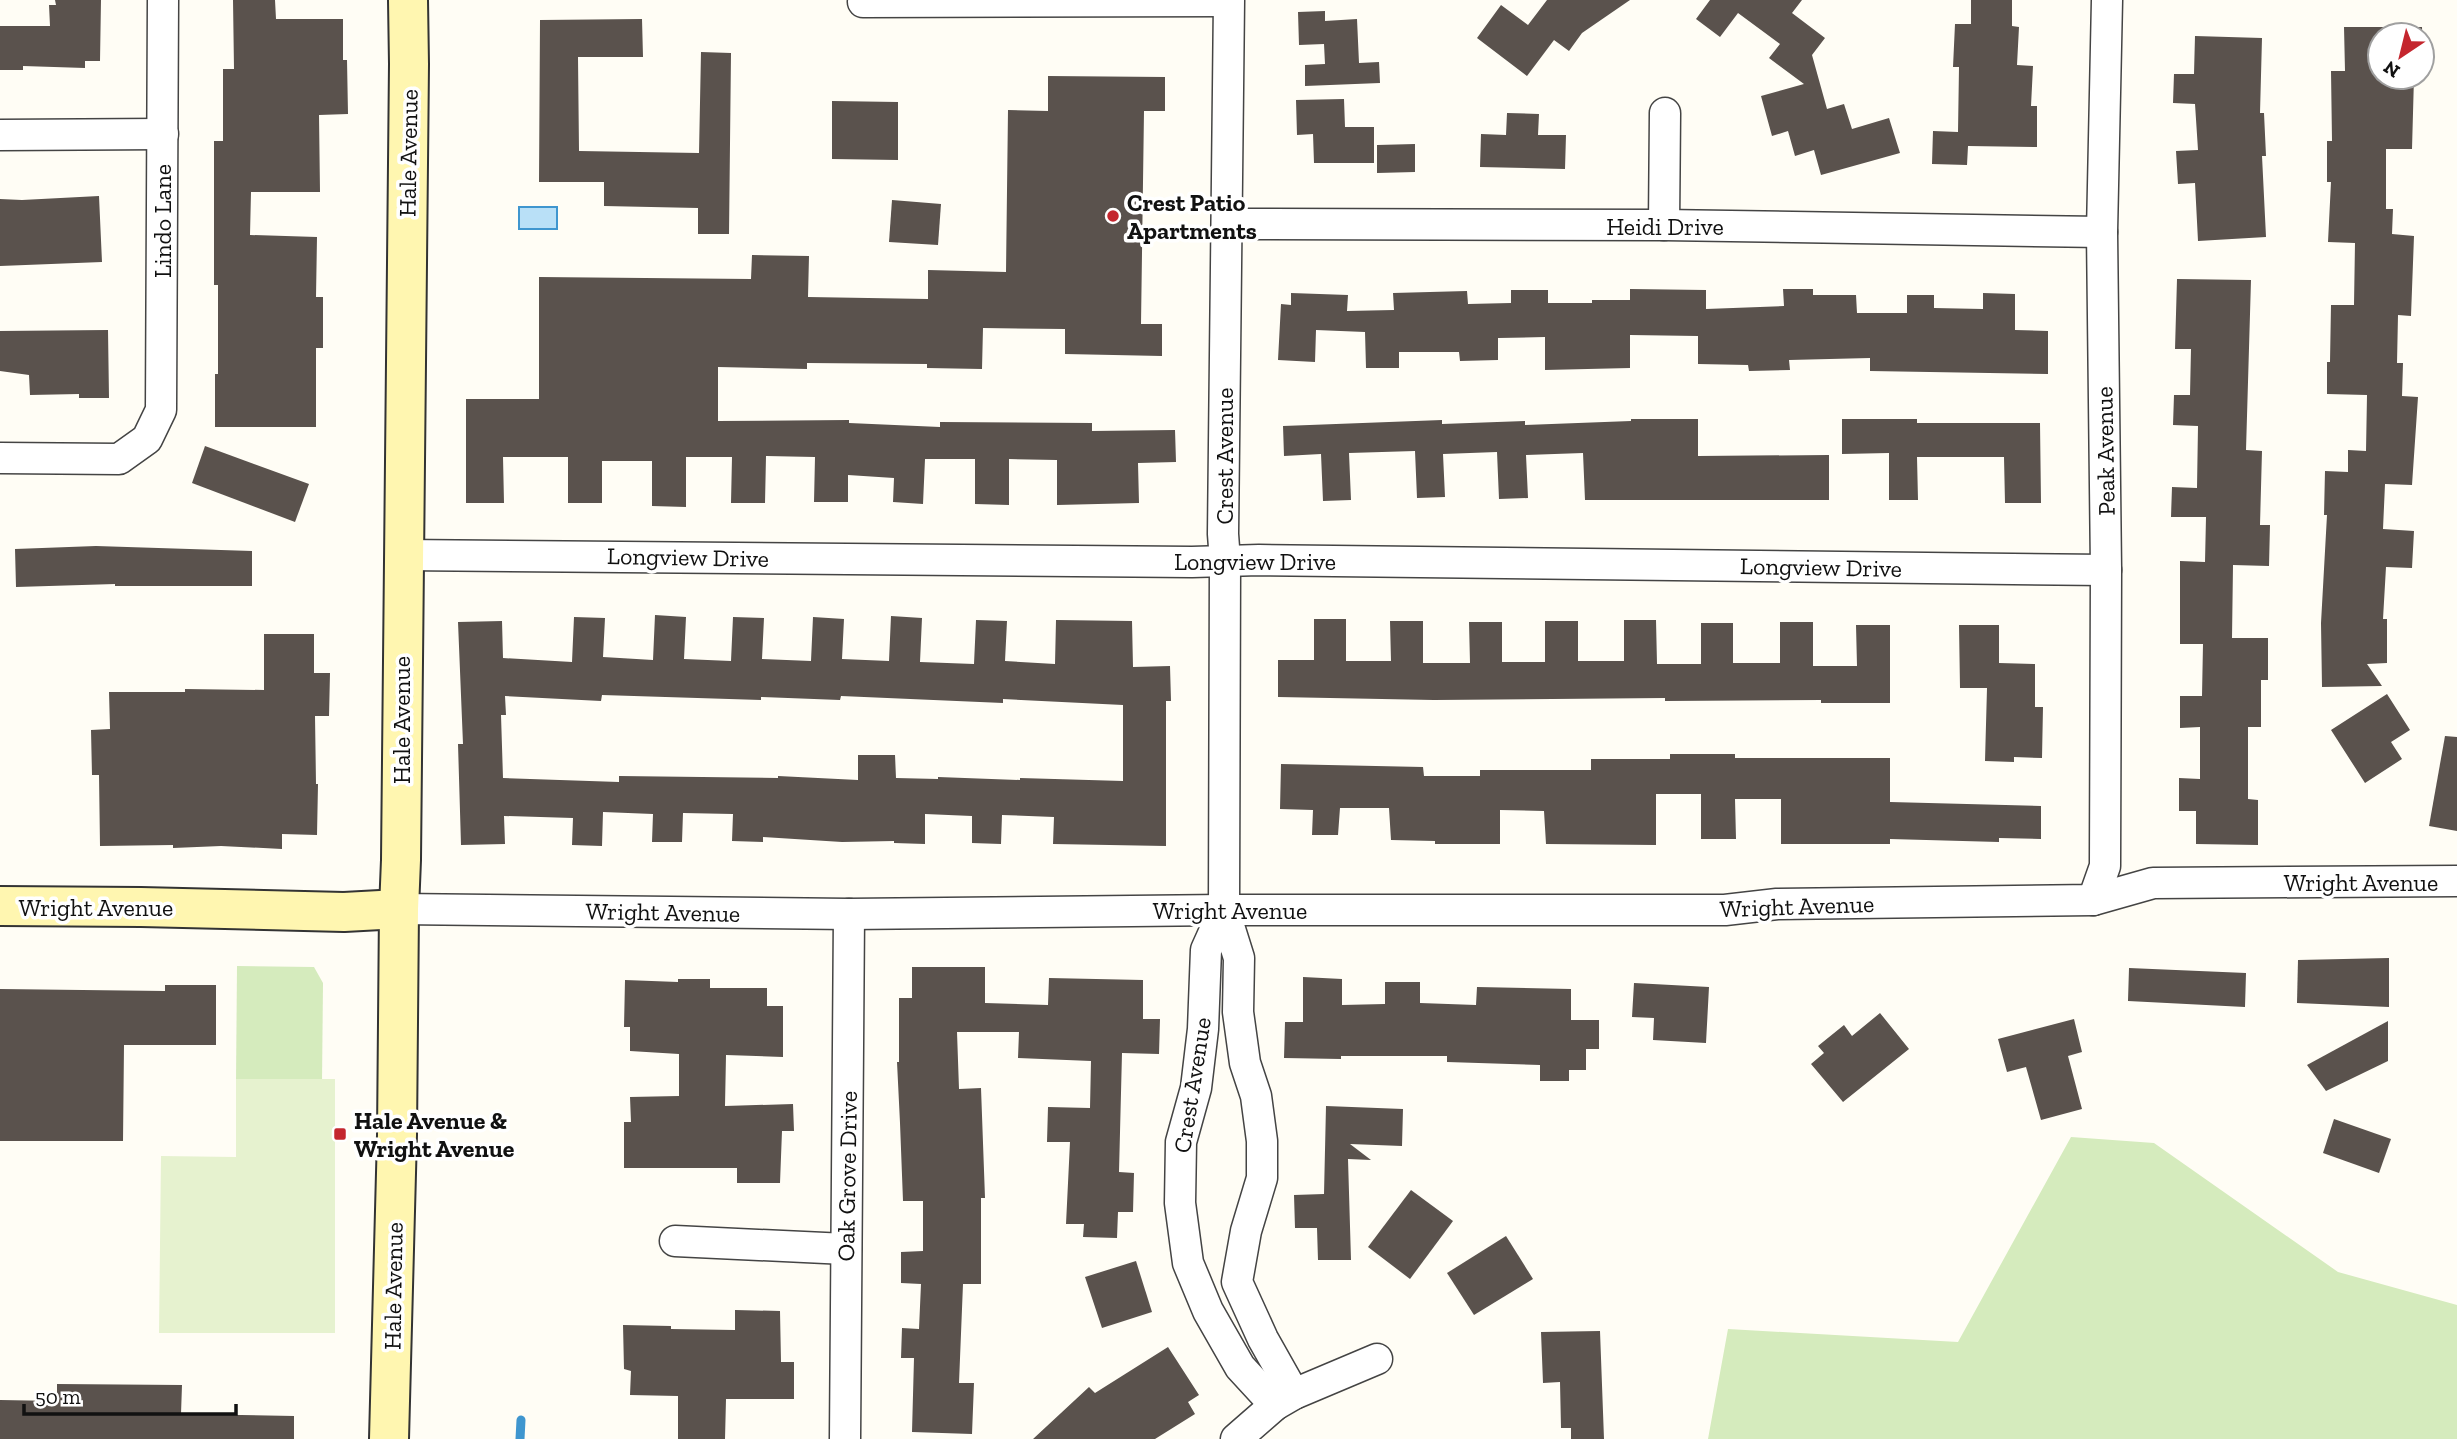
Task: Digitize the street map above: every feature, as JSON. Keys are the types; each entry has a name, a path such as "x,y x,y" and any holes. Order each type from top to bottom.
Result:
{"main road":[{"name":"Hale Avenue","path":"389,1439 397,1135 410,64 408,0"},
{"name":"Wright Avenue","path":"0,906 141,906 344,912 399,909"}],"street":[{"name":"Lindo Lane","path":"0,458 118,459 147,439 160,410 163,0"},
{"path":"863,2 1227,0"},
{"name":"Crest Avenue","path":"1227,0 1223,534 1224,910 1239,958 1240,1025 1244,1063 1256,1096 1262,1141 1262,1178 1246,1231 1237,1282 1263,1339 1285,1399"},
{"name":"Peak Avenue","path":"2093,900 2105,866 2106,570 2102,232 2107,0"},
{"path":"1664,225 1665,113"},
{"path":"0,135 163,134"},
{"name":"Heidi Drive","path":"1227,223 1664,225 2102,232"},
{"name":"Longview Drive","path":"403,555 2106,570"},
{"name":"Wright Avenue","path":"399,909 849,914 1224,910 1725,910 1777,904 2093,900 2152,883 2457,881"},
{"name":"Crest Avenue","path":"1224,910 1206,950 1203,1029 1196,1088 1181,1142 1180,1203 1188,1263 1208,1311 1240,1367 1285,1399"},
{"name":"Oak Grove Drive","path":"845,1439 849,914"},
{"path":"676,1241 846,1248"},
{"path":"1236,1439 1285,1399 1377,1359"}],"green space":[{"path":"237,966 314,967 323,983 322,1083 236,1082"},
{"path":"236,1079 335,1079 335,1333 159,1333 161,1156 236,1157"},
{"path":"2071,1137 2154,1143 2338,1272 2457,1305 2457,1439 1708,1439 1728,1329 1958,1342"}],"water":[{"path":"519,207 557,207 557,229 519,229"}],"building":[{"path":"55,0 101,0 100,61 85,61 85,68 23,66 23,70 0,70 0,26 50,26 49,5 56,5"},
{"path":"233,0 275,0 276,19 343,19 343,60 347,60 348,114 319,115 320,192 251,192 250,235 317,237 316,297 323,297 323,348 316,348 316,427 215,427 218,285 214,285 214,141 223,141 223,69 234,69"},
{"path":"1547,0 1630,0 1582,33 1569,51 1554,40 1527,76 1477,38 1501,5 1528,25"},
{"path":"1710,0 1802,0 1792,13 1825,38 1812,55 1827,109 1844,104 1852,129 1889,118 1900,153 1821,175 1814,150 1795,156 1788,131 1772,136 1761,96 1804,84 1769,58 1780,44 1738,13 1720,37 1696,19"},
{"path":"1971,0 2012,0 2012,26 2019,27 2017,65 2033,66 2031,106 2037,106 2037,147 1968,146 1967,165 1932,164 1933,131 1958,132 1959,67 1953,67 1955,24 1971,24"},
{"path":"1325,11 1325,21 1357,19 1359,63 1379,62 1380,83 1305,86 1305,65 1325,64 1324,44 1299,45 1298,12"},
{"path":"642,19 643,57 578,57 579,151 699,153 701,52 731,53 729,234 698,234 698,208 604,206 604,182 539,182 540,20"},
{"path":"2344,27 2366,27 2366,91 2414,91 2412,149 2386,149 2386,209 2393,209 2392,234 2414,236 2411,316 2398,315 2397,363 2403,363 2402,396 2418,397 2412,485 2385,484 2383,529 2414,531 2412,568 2386,567 2383,619 2387,619 2387,663 2367,664 2382,686 2322,687 2321,623 2327,515 2324,515 2325,471 2348,472 2348,450 2366,451 2367,395 2327,394 2331,305 2354,305 2355,243 2328,242 2331,182 2327,182 2327,141 2332,141 2331,71 2345,71"},
{"path":"2195,36 2262,38 2260,113 2264,113 2266,156 2262,156 2266,237 2198,241 2195,183 2178,184 2176,151 2198,150 2195,104 2173,103 2174,74 2194,74"},
{"path":"1048,76 1165,77 1165,111 1144,111 1141,324 1162,324 1162,356 1065,354 1065,329 983,328 982,369 927,368 927,364 807,363 807,369 718,367 718,421 849,420 849,423 940,427 940,422 1092,423 1092,431 1175,430 1176,462 1138,463 1139,503 1057,505 1057,460 1009,459 1009,505 975,504 975,459 925,459 923,504 893,502 894,478 848,475 848,502 814,502 815,457 766,456 765,503 731,503 732,457 686,457 686,507 652,506 652,461 602,461 602,503 568,503 568,457 503,457 504,503 466,503 466,399 539,399 539,277 751,279 752,255 809,256 808,297 928,299 928,270 1006,272 1008,110 1048,111"},
{"path":"1344,99 1345,127 1374,127 1374,163 1314,163 1313,134 1297,135 1296,100"},
{"path":"832,101 898,102 898,160 832,159"},
{"path":"1507,113 1539,114 1538,135 1566,135 1565,169 1480,167 1481,134 1506,135"},
{"path":"1415,144 1415,172 1377,173 1377,145"},
{"path":"99,196 102,262 0,266 0,199"},
{"path":"892,200 941,204 938,245 889,242"},
{"path":"2177,279 2251,280 2246,450 2262,451 2260,525 2270,525 2269,566 2233,565 2232,638 2268,638 2268,680 2261,680 2261,727 2248,727 2248,799 2258,800 2258,845 2196,844 2196,811 2179,811 2179,778 2200,779 2200,727 2180,728 2180,696 2202,696 2203,644 2180,644 2180,561 2205,562 2206,517 2171,517 2172,487 2197,488 2198,426 2173,425 2174,395 2190,395 2191,349 2175,349"},
{"path":"1630,289 1706,290 1706,309 1784,306 1783,289 1813,289 1813,295 1856,295 1857,313 1907,313 1907,295 1934,295 1934,308 1983,309 1983,293 2015,294 2015,330 2048,331 2048,374 1870,371 1870,358 1789,360 1790,370 1749,371 1748,365 1698,364 1698,336 1630,335 1630,368 1545,370 1545,337 1498,338 1498,360 1460,361 1459,352 1399,352 1399,368 1366,368 1365,332 1316,330 1315,362 1278,360 1281,304 1291,305 1291,293 1348,295 1347,311 1394,310 1393,293 1467,291 1468,304 1511,303 1511,290 1548,290 1548,303 1592,303 1592,300 1630,300"},
{"path":"108,330 109,398 79,398 79,394 30,395 29,375 0,371 0,331"},
{"path":"1631,419 1698,419 1698,456 1829,455 1829,500 1585,500 1583,453 1526,455 1528,498 1499,499 1497,452 1443,454 1445,497 1417,498 1415,451 1349,453 1351,500 1323,501 1321,454 1284,456 1283,426 1442,420 1442,424 1525,421 1525,425"},
{"path":"1842,419 1917,419 1917,423 2040,423 2041,503 2005,503 2004,457 1917,457 1918,500 1889,500 1889,453 1842,454"},
{"path":"205,446 309,484 295,522 192,483"},
{"path":"96,546 252,551 252,586 115,584 16,587 15,549"},
{"path":"655,615 686,617 684,659 731,661 733,617 764,618 762,659 811,661 813,617 844,619 842,659 889,661 891,616 922,618 920,662 974,664 976,620 1007,621 1005,661 1055,664 1056,620 1132,621 1133,667 1170,666 1171,701 1166,701 1166,846 1053,844 1054,817 1002,815 1001,844 972,843 972,816 925,814 925,844 763,837 763,842 732,841 733,814 683,813 682,842 652,842 653,814 603,812 602,846 572,845 573,818 504,816 505,844 461,845 458,744 463,744 458,622 502,621 503,658 572,662 574,617 605,618 603,657 653,660","holes":["602,695 761,700 761,697 840,700 841,696 1003,703 1003,699 1123,705 1123,781 896,778 895,755 858,755 858,780 778,776 619,776 619,782 503,778 501,715 506,715 505,696 601,701"]},
{"path":"1314,619 1346,619 1346,661 1391,661 1390,621 1423,621 1423,663 1470,663 1469,622 1502,622 1502,662 1545,662 1545,621 1578,621 1578,661 1624,661 1624,620 1656,620 1657,664 1701,664 1701,623 1733,623 1733,663 1780,663 1780,622 1813,622 1813,666 1857,666 1856,625 1890,625 1890,703 1821,703 1821,700 1665,701 1665,698 1434,700 1278,697 1278,660 1314,660"},
{"path":"1959,625 1999,625 1999,663 2035,664 2035,707 2043,707 2042,758 2014,757 2014,762 1985,761 1987,688 1960,688"},
{"path":"264,634 314,634 314,673 330,673 329,716 315,716 317,835 282,834 282,849 221,846 173,848 173,845 100,846 99,775 92,775 91,730 110,729 109,692 264,690"},
{"path":"2387,694 2410,730 2391,742 2402,759 2365,783 2331,730"},
{"path":"2445,736 2457,737 2457,831 2429,826"},
{"path":"1670,754 1735,754 1735,758 1890,758 1890,802 2041,806 2041,839 1999,838 1999,842 1890,839 1890,844 1781,844 1781,799 1735,799 1736,839 1701,839 1701,794 1656,794 1656,845 1546,844 1544,811 1500,810 1500,844 1435,844 1435,841 1391,840 1389,808 1340,808 1338,835 1312,835 1313,810 1280,809 1281,764 1423,767 1424,776 1480,776 1480,770 1591,770 1591,759 1670,759"},
{"path":"2389,958 2389,1007 2297,1003 2298,960"},
{"path":"912,967 985,967 985,1003 1048,1005 1049,978 1143,980 1143,1019 1160,1019 1159,1054 1122,1053 1119,1172 1134,1173 1133,1212 1118,1212 1117,1238 1083,1237 1084,1224 1066,1224 1070,1142 1047,1142 1048,1107 1090,1108 1091,1061 1018,1058 1019,1032 957,1032 959,1089 981,1088 985,1198 981,1198 981,1284 963,1284 959,1383 974,1383 972,1434 912,1432 914,1358 901,1358 902,1328 919,1329 921,1284 901,1283 901,1252 923,1251 923,1201 903,1201 897,1062 899,998 912,998"},
{"path":"2129,968 2246,973 2245,1007 2128,1001"},
{"path":"1303,977 1342,979 1342,1005 1385,1004 1385,982 1420,982 1420,1003 1476,1005 1477,987 1571,989 1571,1020 1599,1020 1599,1049 1586,1049 1586,1070 1569,1070 1569,1081 1540,1081 1540,1065 1447,1062 1447,1056 1284,1058 1285,1022 1303,1022"},
{"path":"678,979 710,979 710,988 767,988 767,1006 783,1006 783,1057 726,1055 725,1106 793,1104 794,1131 782,1131 780,1183 737,1183 737,1168 624,1168 624,1122 631,1122 630,1097 679,1096 679,1054 630,1051 630,1027 624,1027 625,980 678,982"},
{"path":"1634,983 1709,987 1706,1043 1653,1040 1654,1018 1632,1017"},
{"path":"165,985 216,985 216,1045 124,1045 123,1141 0,1141 0,989 165,991"},
{"path":"1880,1013 1909,1049 1843,1102 1811,1064 1824,1053 1818,1046 1844,1025 1852,1036"},
{"path":"2074,1019 2082,1052 2068,1056 2082,1109 2041,1120 2026,1067 2007,1072 1998,1039"},
{"path":"2388,1021 2388,1061 2326,1091 2307,1065"},
{"path":"1326,1106 1403,1109 1402,1146 1350,1144 1371,1160 1348,1159 1351,1260 1318,1260 1317,1228 1295,1228 1294,1195 1324,1194"},
{"path":"2334,1119 2391,1139 2379,1173 2323,1153"},
{"path":"1411,1190 1453,1221 1410,1279 1368,1247"},
{"path":"1506,1236 1533,1279 1474,1315 1447,1273"},
{"path":"1136,1261 1152,1312 1102,1328 1085,1277"},
{"path":"735,1310 780,1311 781,1362 794,1362 794,1399 726,1399 725,1439 678,1439 678,1396 630,1395 631,1371 624,1369 623,1325 735,1330"},
{"path":"1600,1331 1604,1439 1571,1439 1571,1428 1561,1428 1560,1382 1543,1383 1541,1332"},
{"path":"1168,1347 1199,1395 1188,1402 1195,1414 1155,1439 1033,1439 1089,1387 1095,1393"},
{"path":"57,1384 182,1385 181,1414 294,1416 294,1439 0,1439 0,1400 57,1401"}],"waterway":[{"path":"520,1439 521,1420"}],"place":[{"name":"Crest Patio Apartments","path":"1113,216"},
{"name":"Hale Avenue & Wright Avenue","path":"340,1134"}]}
